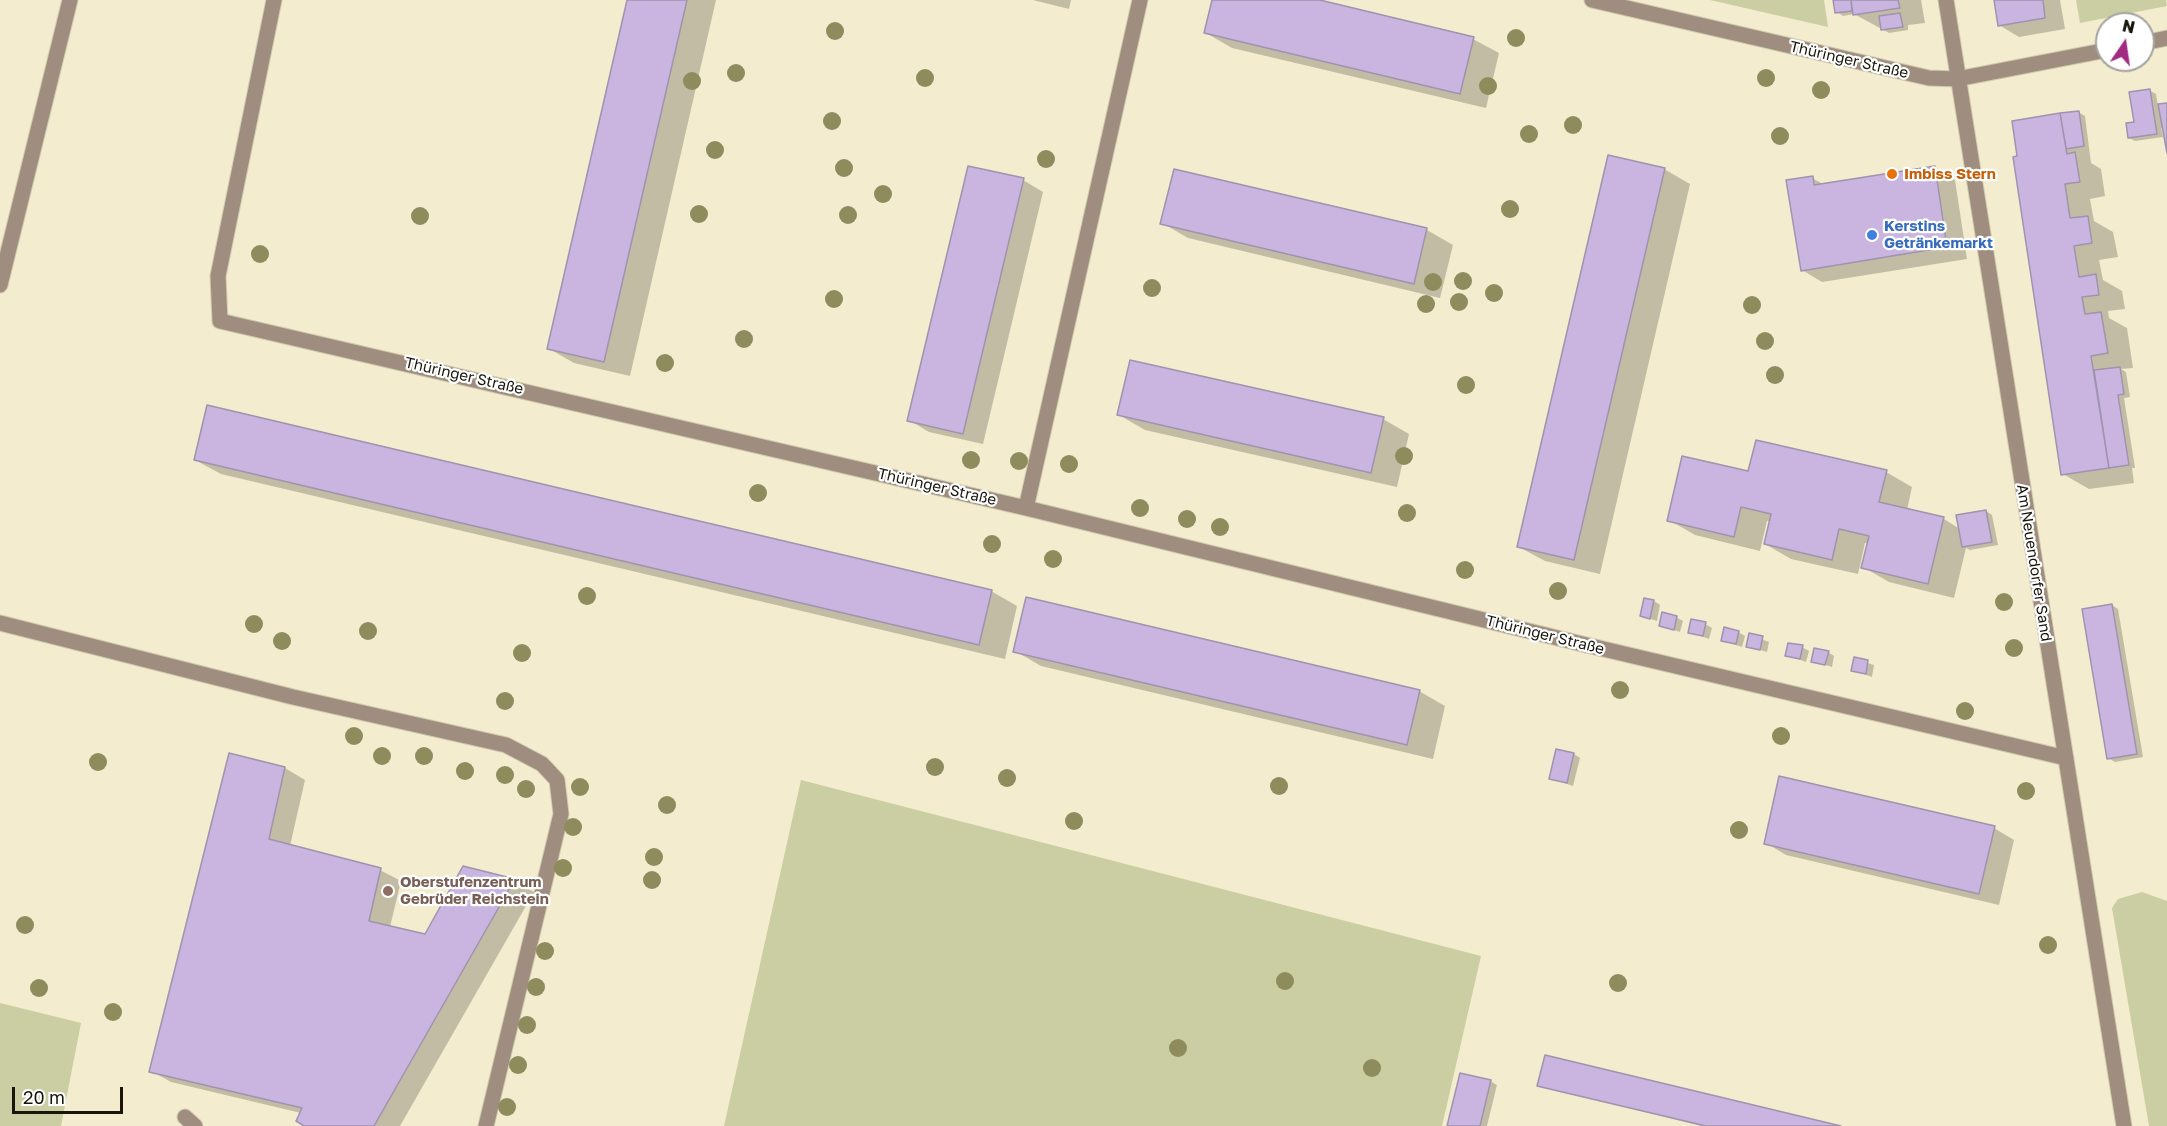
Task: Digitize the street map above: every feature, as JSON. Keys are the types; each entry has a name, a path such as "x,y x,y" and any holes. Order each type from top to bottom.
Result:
{"street":[{"path":"0,285 70,0"},
{"name":"Thüringer Straße","path":"274,0 218,276 220,321 1026,508 1578,643 2066,758"},
{"path":"1026,508 1140,0"},
{"name":"Thüringer Straße","path":"1592,0 1929,78 1957,80 2095,52"},
{"name":"Am Neuendorfer Sand","path":"1946,0 2124,1126"},
{"path":"0,623 293,697 464,734 506,745 542,764 557,780 561,814 486,1126"}],"green space":[{"path":"1710,0 1824,0 1828,27"},
{"path":"2076,0 2166,0 2167,6 2136,12 2095,12 2095,20 2080,23"},
{"path":"801,780 1481,956 1442,1126 724,1126"},
{"path":"2142,892 2167,901 2167,1126 2149,1126 2112,908 2118,899"},
{"path":"0,1003 81,1023 61,1126 0,1126"}],"building":[{"path":"627,0 687,0 604,362 547,349"},
{"path":"1212,0 1320,0 1474,37 1460,94 1204,33"},
{"path":"1833,0 1851,0 1852,11 1835,13"},
{"path":"1851,0 1898,0 1900,8 1853,15"},
{"path":"1994,0 2043,0 2045,18 1998,26"},
{"path":"1900,13 1903,27 1881,30 1879,16"},
{"path":"2150,89 2157,134 2128,138 2126,123 2134,122 2129,92"},
{"path":"2167,103 2167,153 2158,104"},
{"path":"2079,111 2084,146 2066,149 2060,113"},
{"path":"2060,113 2067,154 2075,152 2080,182 2065,184 2070,218 2088,216 2092,243 2074,246 2079,277 2096,274 2099,295 2082,297 2085,314 2101,312 2108,353 2091,356 2109,468 2061,475 2013,157 2017,156 2012,121"},
{"path":"1608,155 1665,168 1574,560 1517,547"},
{"path":"968,166 1024,178 963,434 907,421"},
{"path":"1935,166 1947,247 1801,271 1786,180 1813,176 1814,185"},
{"path":"1174,169 1427,228 1414,284 1160,224"},
{"path":"1130,360 1384,417 1371,473 1117,415"},
{"path":"2120,367 2124,394 2118,395 2129,465 2109,468 2094,370"},
{"path":"207,405 992,590 979,645 194,460"},
{"path":"1756,440 1887,470 1879,502 1944,517 1928,584 1861,568 1869,536 1839,529 1832,560 1764,544 1771,514 1741,507 1734,537 1667,521 1682,456 1748,471"},
{"path":"1986,510 1992,542 1962,547 1956,515"},
{"path":"1026,597 1420,690 1407,745 1013,652"},
{"path":"1644,598 1654,600 1650,619 1640,616"},
{"path":"2112,604 2137,754 2107,759 2082,609"},
{"path":"1662,612 1677,616 1674,630 1659,626"},
{"path":"1691,619 1706,622 1703,636 1688,633"},
{"path":"1724,627 1739,631 1736,644 1721,641"},
{"path":"1749,633 1763,636 1760,650 1746,647"},
{"path":"1788,643 1803,645 1800,659 1785,656"},
{"path":"1814,648 1829,651 1825,665 1811,662"},
{"path":"1854,657 1868,660 1866,674 1851,671"},
{"path":"1556,749 1574,753 1567,783 1549,779"},
{"path":"229,753 285,767 269,839 381,868 369,921 425,934 463,866 515,879 374,1126 304,1126 296,1121 302,1108 149,1072"},
{"path":"1779,776 1995,826 1979,894 1764,844"},
{"path":"1545,1055 1841,1126 1706,1126 1537,1086"},
{"path":"1460,1073 1491,1080 1480,1126 1447,1126"}],"place":[{"name":"Imbiss Stern","path":"1892,174"},
{"name":"Kerstins Getränkemarkt","path":"1872,235"},
{"name":"Oberstufenzentrum Gebrüder Reichstein","path":"388,891"}]}
